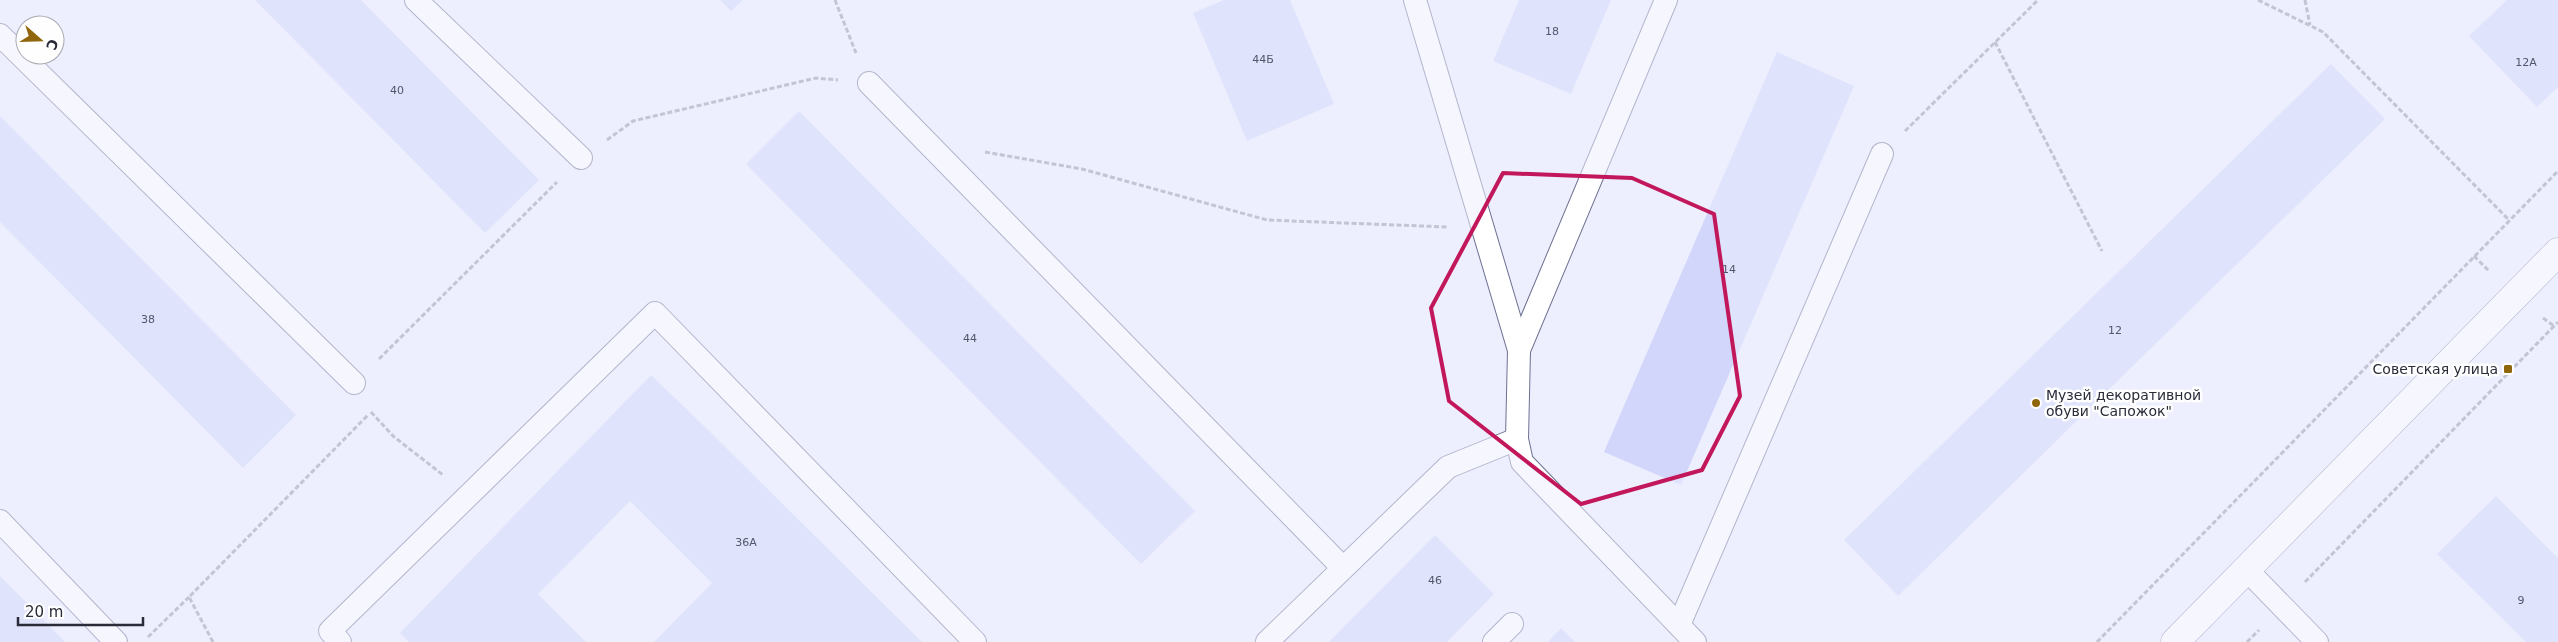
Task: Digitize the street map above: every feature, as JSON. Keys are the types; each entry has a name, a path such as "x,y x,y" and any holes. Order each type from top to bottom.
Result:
{"main road":[{"path":"2175,642 2558,252"}],"lane":[{"path":"416,0 582,158"},
{"path":"1415,0 1519,350 1517,439 1522,462 1695,642"},
{"path":"1519,350 1666,0"},
{"path":"0,34 354,383"},
{"path":"869,83 1342,567"},
{"path":"1679,625 1882,154"},
{"path":"340,642 330,631 656,313 975,642"},
{"path":"1267,642 1342,567 1448,467 1517,439"},
{"path":"0,521 116,642"},
{"path":"2246,569 2317,642"},
{"path":"1494,642 1512,624"}],"path":[{"path":"469,495 393,436 371,412 354,383 582,158 633,121 816,78 869,83 834,0"},
{"path":"1882,154 2038,0"},
{"path":"2258,0 2323,32 2509,220"},
{"path":"2305,0 2310,25"},
{"path":"1995,42 2102,251"},
{"path":"926,141 1082,169 1267,220 1483,228"},
{"path":"2097,642 2558,171"},
{"path":"2247,642 2558,322"},
{"path":"143,642 371,412"},
{"path":"188,597 213,642"}],"highlighted area":[{"path":"1503,173 1632,178 1714,214 1740,396 1702,470 1581,504 1449,401 1431,308"}],"building":[{"path":"255,0 361,0 539,180 485,233"},
{"path":"720,0 743,0 731,11"},
{"path":"1224,0 1290,0 1334,104 1247,141 1193,13"},
{"path":"1519,0 1611,0 1571,94 1493,61"},
{"path":"2507,0 2558,0 2558,87 2537,107 2469,36"},
{"path":"1777,52 1854,86 1681,485 1604,452"},
{"path":"2331,64 2385,119 1898,596 1844,540"},
{"path":"799,111 1195,511 1141,564 746,164"},
{"path":"0,116 296,415 243,468 0,222"},
{"path":"651,375 922,642 654,642 712,583 630,501 538,594 586,642 409,642 400,633"},
{"path":"2496,496 2558,558 2558,642 2526,642 2437,554"},
{"path":"1435,535 1494,594 1447,642 1329,642"},
{"path":"0,576 29,605 65,642 0,642"},
{"path":"1561,628 1575,642 1548,642"}],"place":[{"name":"Советская улица","path":"2508,369"},
{"name":"Музей декоративной обуви \"Сапожок\"","path":"2036,403"}]}
